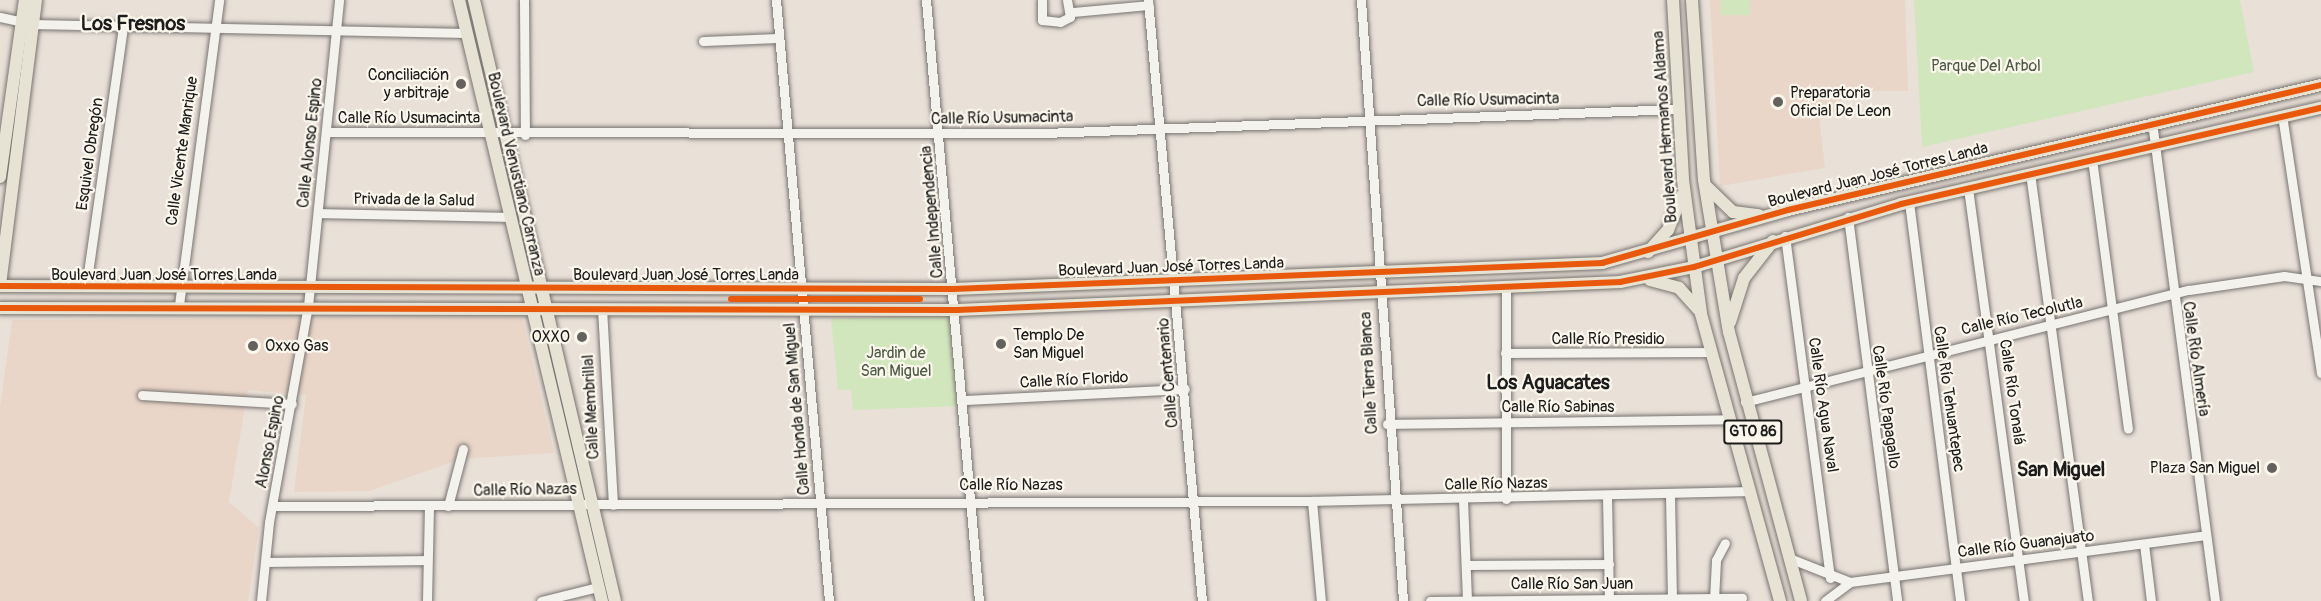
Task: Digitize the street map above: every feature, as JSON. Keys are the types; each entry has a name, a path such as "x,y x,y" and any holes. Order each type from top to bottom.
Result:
{"main road":[{"path":"0,286 27,23 25,0"},
{"path":"0,177 3,130 27,23 36,0"},
{"name":"Boulevard Venustiano Carranza","path":"459,0 602,601"},
{"name":"Boulevard Venustiano Carranza","path":"474,0 507,134 544,308 615,601"},
{"name":"Boulevard Hermanos Aldama","path":"1673,0 1683,180 1701,314 1780,601"},
{"name":"Boulevard Hermanos Aldama","path":"1692,0 1704,180 1729,332 1745,402 1801,601"},
{"name":"Boulevard Juan José Torres Landa","path":"0,286 311,289 953,289 1602,263 1646,254 1778,213 2152,122 2321,85"},
{"name":"Boulevard Juan José Torres Landa","path":"0,308 179,305 957,310 1646,279 1694,267 1848,217 2155,143 2321,108"},
{"path":"1646,254 1674,221 1683,180"},
{"path":"1704,180 1715,199 1733,212 1778,213"},
{"path":"1729,332 1744,278 1781,237"},
{"path":"1646,279 1679,288 1701,314"}],"street":[{"name":"Calle Vicente Manrique","path":"179,305 219,0"},
{"name":"Calle Alonso Espino","path":"311,289 339,0"},
{"path":"524,0 525,135"},
{"name":"Calle Honda de San Miguel","path":"776,0 829,601"},
{"name":"Calle Independencia","path":"926,0 965,400 979,601"},
{"path":"1042,0 1039,14 1046,22 1063,22 1072,12 1149,3"},
{"path":"1067,0 1072,12"},
{"name":"Calle Tierra Blanca","path":"1361,0 1392,500 1403,601"},
{"name":"Calle Centenario","path":"1149,3 1195,501 1202,601"},
{"path":"0,17 27,23 336,28 466,33"},
{"name":"Esquivel Obregón","path":"86,287 123,26"},
{"path":"703,41 779,38"},
{"name":"Calle Río Usumacinta","path":"326,132 789,136 940,134 1678,109"},
{"path":"2282,115 2310,282 2321,373"},
{"name":"Calle Río Almería","path":"2152,122 2172,294 2215,601"},
{"path":"2092,159 2128,429"},
{"path":"2030,173 2088,601"},
{"name":"Calle Río Tonalá","path":"1968,188 2024,601"},
{"name":"Calle Río Tehuantepec","path":"1909,202 1960,601"},
{"name":"Privada de la Salud","path":"318,213 509,217"},
{"name":"Calle Río Papagallo","path":"1848,217 1865,369 1897,601"},
{"name":"Calle Río Agua Naval","path":"1781,237 1806,383 1830,578"},
{"name":"Calle Río Tecolutla","path":"1745,402 1806,383 2172,294 2284,276 2310,282 2321,281"},
{"path":"1506,286 1506,499"},
{"name":"Alonso Espino","path":"261,601 273,506 311,289"},
{"name":"Calle Membrillal","path":"602,308 613,505"},
{"name":"Calle Río Presidio","path":"1505,353 1710,352"},
{"name":"Calle Río Florido","path":"965,400 1185,389"},
{"path":"142,395 292,404"},
{"name":"Calle Río Sabinas","path":"1387,424 1729,418"},
{"path":"448,506 463,449"},
{"name":"Calle Río Nazas","path":"273,506 613,505 973,500 1463,500 1748,491"},
{"path":"1670,495 1672,600"},
{"path":"1607,497 1608,598"},
{"path":"1463,500 1467,600"},
{"path":"1312,501 1321,601"},
{"path":"427,601 429,506"},
{"name":"Calle Río Guanajuato","path":"1789,558 1830,578 1850,582 2206,535"},
{"path":"1714,599 1716,560 1725,543"},
{"path":"2144,544 2151,601"},
{"path":"267,562 427,560"},
{"path":"1467,566 1609,564"},
{"path":"1825,601 1850,582"},
{"path":"541,601 598,587"},
{"name":"Calle Río San Juan","path":"1430,601 1742,598"}],"shaded area":[{"name":"Preparatoria Oficial De Leon","path":"1710,0 1905,0 1908,91 1842,91 1840,113 1819,114 1825,168 1720,186"},
{"path":"522,317 554,453 461,459 369,491 294,492 306,395 248,390 229,502 259,528 248,601 0,601 0,407 12,320"}],"green space":[{"path":"1721,0 1750,0 1750,15 1721,15"},
{"name":"Parque Del Arbol","path":"1914,0 2240,0 2254,72 1922,147"},
{"name":"Jardin de San Miguel","path":"950,315 960,406 853,410 851,390 838,390 831,319"}],"cycle path":[{"path":"0,286 953,289 1602,263 1788,210 2321,85"},
{"path":"0,308 957,310 1620,282 1694,267 1901,204 2321,108"},
{"path":"731,299 920,299"}],"place":[{"name":"Conciliación y arbitraje","path":"461,84"},
{"name":"Preparatoria Oficial De Leon","path":"1778,102"},
{"name":"OXXO","path":"582,337"},
{"name":"Templo De San Miguel","path":"1001,344"},
{"name":"Oxxo Gas","path":"253,346"},
{"name":"Plaza San Miguel","path":"2272,468"}],"district":[{"name":"Los Fresnos","path":"133,23"},
{"name":"Los Aguacates","path":"1548,382"},
{"name":"San Miguel","path":"2061,469"}]}
